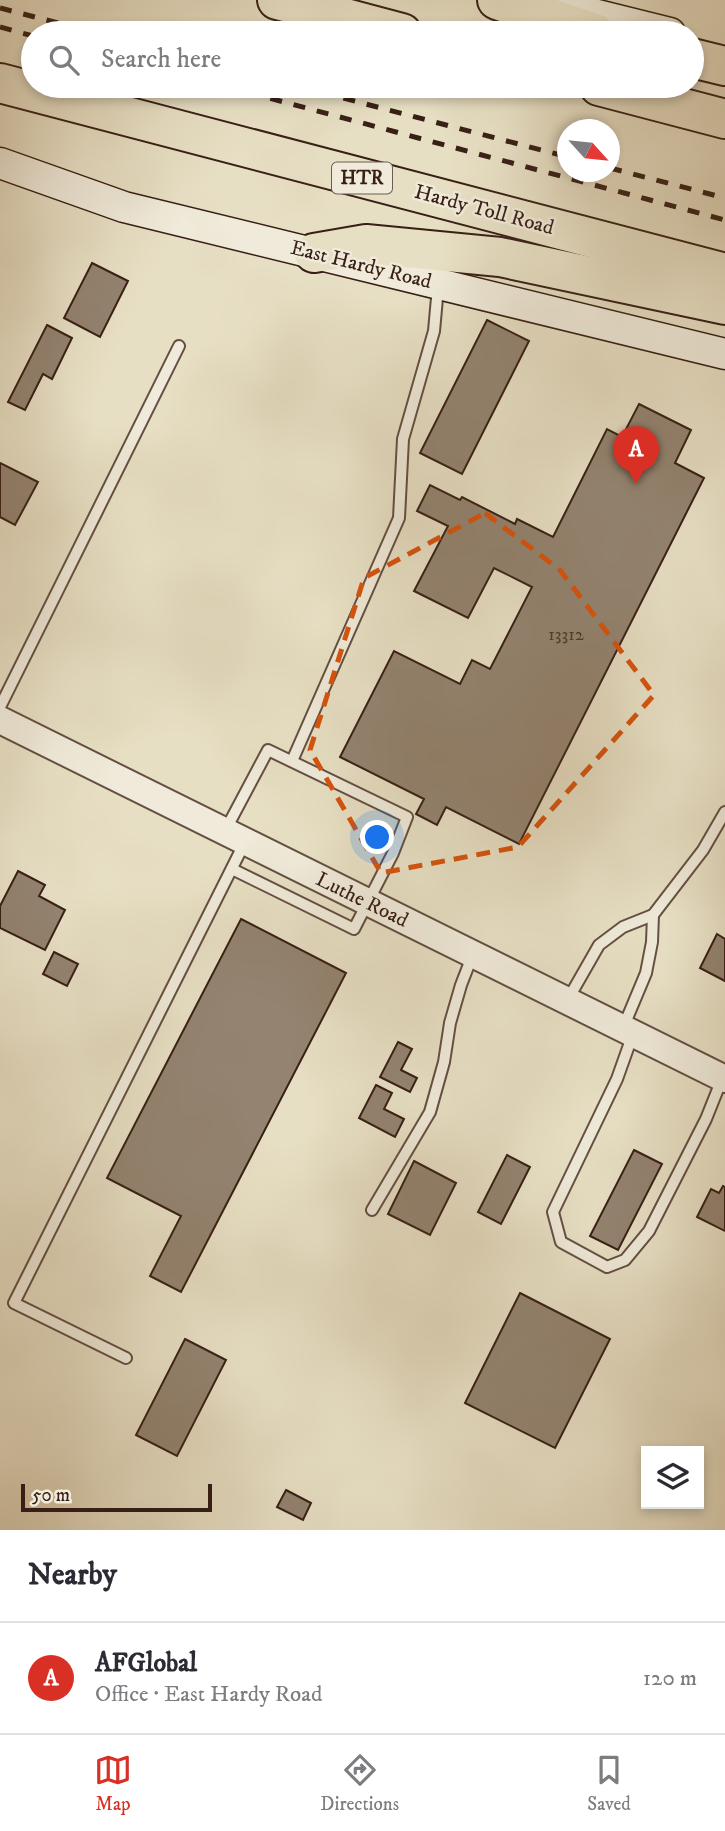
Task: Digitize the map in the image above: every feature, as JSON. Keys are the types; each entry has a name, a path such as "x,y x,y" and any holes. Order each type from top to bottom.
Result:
{"highway":[{"path":"277,0 357,21"},
{"path":"497,0 559,21"},
{"path":"704,61 725,66"},
{"name":"Hardy Toll Road","path":"0,83 21,89"},
{"name":"Hardy Toll Road","path":"57,98 725,273"},
{"path":"645,98 725,119"},
{"path":"314,253 366,244 500,257 725,305"}],"main road":[{"path":"537,0 622,21"},
{"path":"704,42 725,47"},
{"name":"East Hardy Road","path":"0,163 124,207 725,354"}],"street":[{"name":"Luthe Road","path":"0,720 724,1079"}],"lane":[{"path":"292,761 399,519 403,439 434,331 439,284"},
{"path":"0,707 180,345"},
{"path":"126,1358 14,1303 232,869 235,836 268,750 407,817 393,853 354,929 232,869"},
{"path":"567,1001 599,945 623,927 653,915 703,850 725,812"},
{"path":"653,915 652,942 646,973 617,1079 552,1212 561,1242 607,1267 625,1261 649,1231 724,1079"},
{"path":"372,1210 430,1112 444,1062 450,1023 473,954"}],"highlighted area":[{"path":"485,513 560,570 654,695 518,847 381,873 310,750 364,578"}],"building":[{"path":"92,263 128,281 100,337 64,318"},
{"path":"487,320 529,341 462,474 420,453"},
{"path":"47,325 72,338 52,379 43,374 25,410 8,402"},
{"path":"639,404 691,430 675,463 704,478 519,844 446,807 437,825 416,814 424,799 340,757 394,651 460,684 472,660 490,669 532,587 494,568 468,618 414,591 448,526 417,511 430,485 460,500 462,497 515,524 517,519 553,537 607,429 622,437"},
{"path":"0,463 38,482 15,525 0,517"},
{"path":"18,871 45,885 39,896 65,910 45,950 0,928 0,906"},
{"path":"241,919 346,973 181,1292 150,1276 181,1216 107,1178"},
{"path":"717,934 725,939 725,981 700,968"},
{"path":"54,952 78,964 67,986 43,974"},
{"path":"398,1042 412,1049 401,1070 417,1078 410,1092 380,1077"},
{"path":"376,1085 392,1093 384,1109 404,1119 395,1137 359,1118"},
{"path":"634,1150 662,1164 618,1250 590,1236"},
{"path":"507,1155 530,1167 501,1224 478,1212"},
{"path":"414,1161 456,1183 430,1235 388,1214"},
{"path":"723,1186 725,1231 697,1217 711,1189 719,1193"},
{"path":"520,1293 610,1339 555,1448 465,1403"},
{"path":"185,1339 226,1360 177,1456 136,1435"},
{"path":"286,1490 311,1503 303,1520 277,1507"}],"railway":[{"path":"0,8 50,21"},
{"path":"0,27 21,33"},
{"path":"269,98 725,220"},
{"path":"343,98 557,154"},
{"path":"620,171 725,198"}],"place":[{"name":"AFGlobal","path":"636,484"}]}
